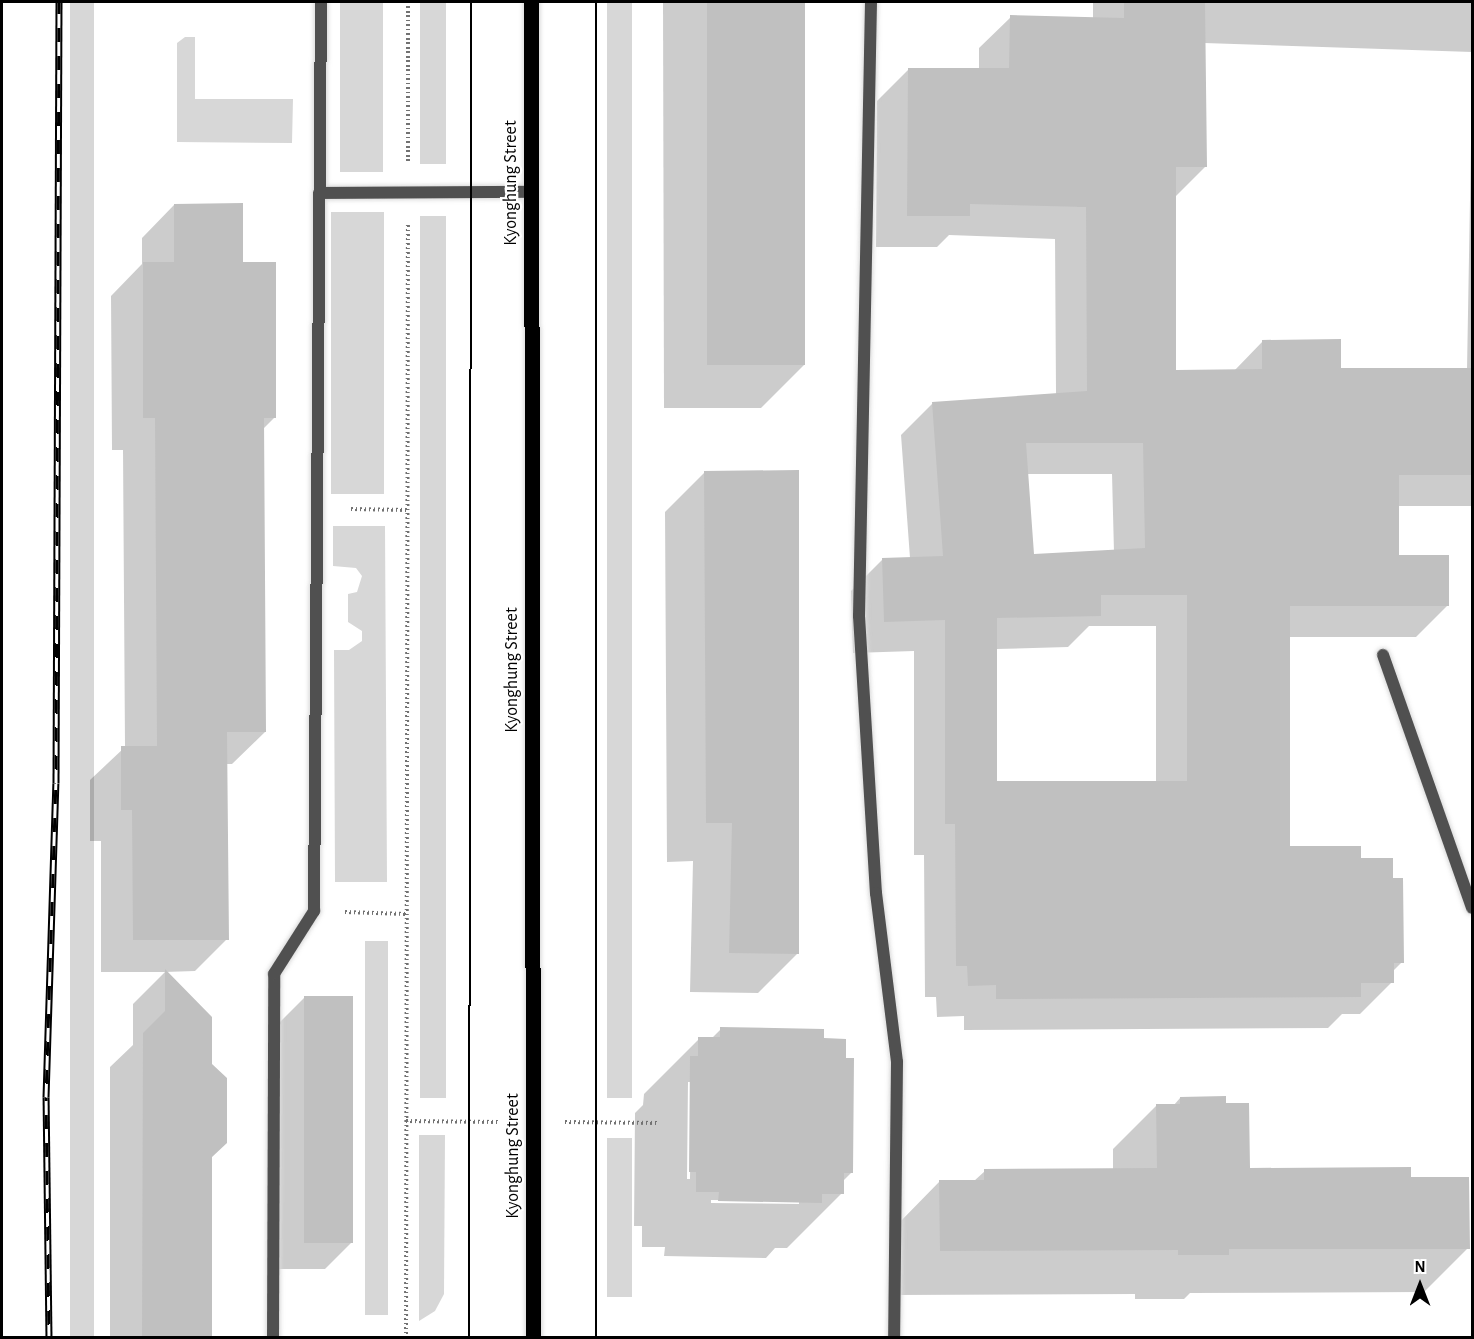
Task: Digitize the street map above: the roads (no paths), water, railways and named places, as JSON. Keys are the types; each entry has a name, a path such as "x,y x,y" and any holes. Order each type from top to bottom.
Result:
{"main road":[{"name":"Kyonghung Street","path":"531,2 533,1338"}],"street":[{"path":"281,1338 273,1337 274,974 314,911 321,2"},
{"path":"872,2 859,616 876,893 897,1062 894,1338"},
{"path":"319,193 530,192"},
{"path":"1383,655 1473,908"}],"tram line":[{"path":"469,1338 471,2"},
{"path":"596,2 596,1338"}],"railway":[{"path":"49,1338 46,1097 56,783 59,2"}]}
